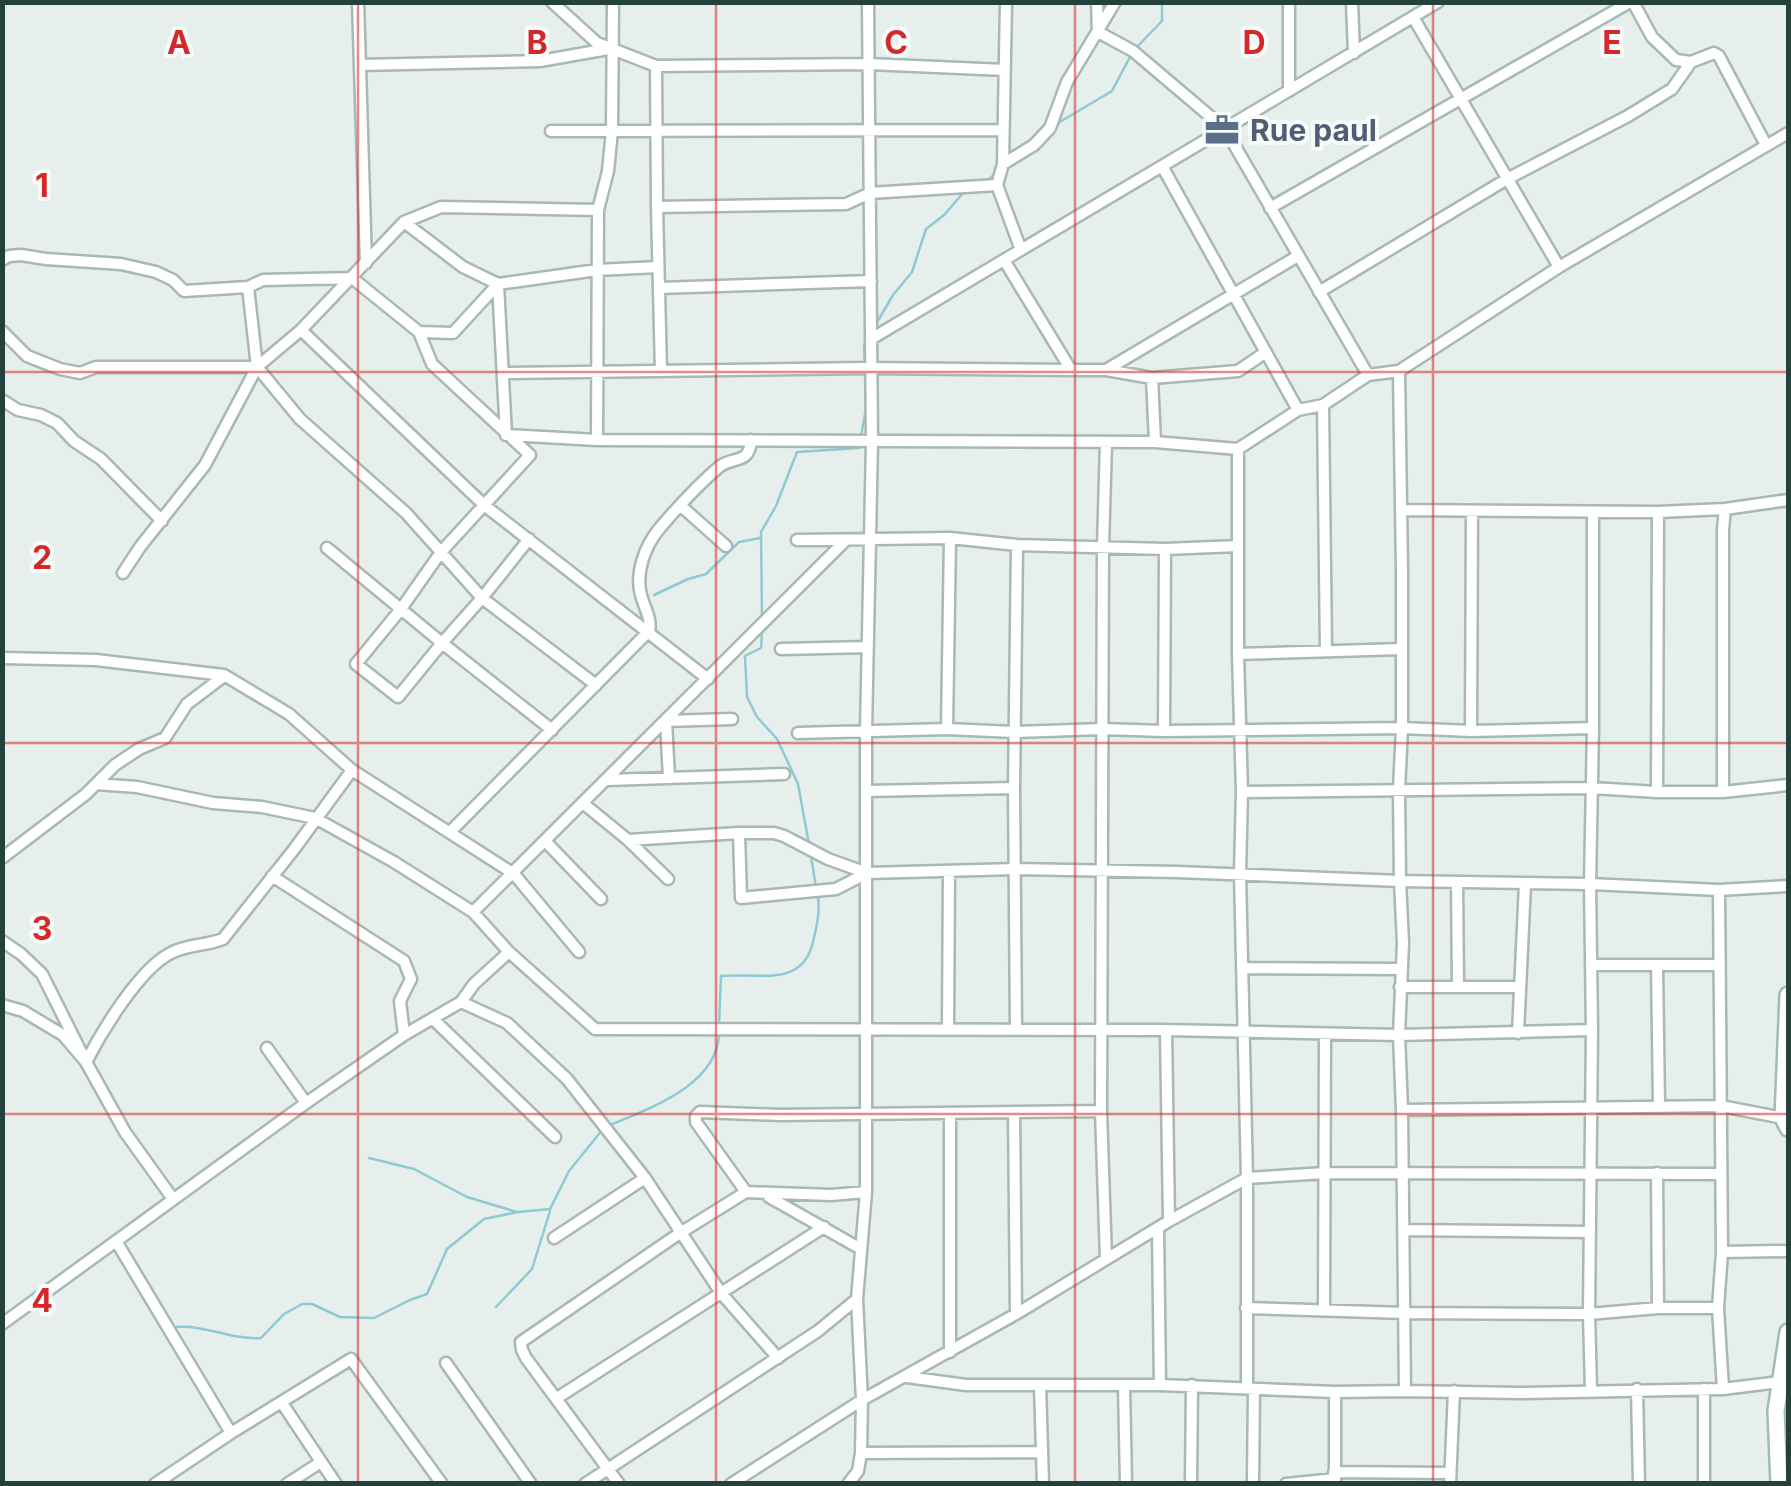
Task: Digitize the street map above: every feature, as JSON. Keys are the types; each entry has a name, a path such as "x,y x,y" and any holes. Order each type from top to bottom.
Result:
{"street":[{"path":"358,2 366,262"},
{"path":"552,2 597,43 656,66 869,64 1005,70"},
{"path":"597,440 598,210 608,171 612,131 613,2"},
{"path":"848,1484 858,1470 862,1453 857,1299 866,1192 866,730 872,440 868,2"},
{"path":"1006,2 1003,164 998,185 1020,250"},
{"path":"1097,2 1098,32"},
{"path":"1003,164 1034,145 1050,128 1067,82 1115,2"},
{"path":"1288,2 1289,91"},
{"path":"1352,2 1354,52"},
{"path":"871,339 1438,2"},
{"path":"1270,208 1632,2 1652,37 1676,60 1690,62 1714,53 1719,56 1766,145"},
{"path":"1413,17 1559,267"},
{"path":"1098,32 1134,51 1225,129 1368,376"},
{"path":"360,64 540,61 612,49"},
{"path":"1319,292 1507,180 1672,89 1690,62"},
{"path":"656,66 662,372"},
{"path":"551,131 1003,130"},
{"path":"506,435 597,440 1155,442 1238,449 1298,410 1322,406 1368,376 1399,370 1559,267 1788,133"},
{"path":"1162,166 1298,410"},
{"path":"656,208 846,204 870,193 998,185"},
{"path":"123,572 205,465 257,367 300,330 404,222 441,208 598,210"},
{"path":"404,222 462,266 498,284 596,270 658,268"},
{"path":"2,260 21,254 122,264 156,272 184,291 248,287 262,280 352,278 419,332 432,364 530,455 442,552 356,664 398,697 529,539"},
{"path":"1106,370 1298,256"},
{"path":"1004,260 1070,370"},
{"path":"659,288 871,281"},
{"path":"419,332 454,333 498,284"},
{"path":"498,284 506,435"},
{"path":"248,287 257,367 300,419 406,514 482,598 596,685"},
{"path":"300,330 484,504 708,679"},
{"path":"2,331 28,356 80,373 96,367 257,367"},
{"path":"504,373 872,368 1106,370 1152,378 1238,371 1266,352"},
{"path":"1399,370 1403,943 1399,1035 1404,1391"},
{"path":"1152,378 1155,442"},
{"path":"2,400 6,405 41,414 57,423 74,441 101,459 162,520"},
{"path":"1322,406 1326,651"},
{"path":"450,832 649,632 639,574 652,539 722,464 744,458 750,451 750,440"},
{"path":"1106,442 1101,1111 1106,1259"},
{"path":"1238,449 1246,1308 1253,1484"},
{"path":"1402,510 1658,512 1725,509 1788,500"},
{"path":"681,506 726,546"},
{"path":"1723,792 1725,509"},
{"path":"1471,732 1472,511"},
{"path":"1591,1390 1593,512"},
{"path":"1657,792 1658,512"},
{"path":"797,540 950,538 1017,545 1165,549 1238,546"},
{"path":"947,729 950,538"},
{"path":"474,912 846,540"},
{"path":"1016,1030 1017,545"},
{"path":"327,548 552,730"},
{"path":"1164,731 1165,549"},
{"path":"781,650 868,647"},
{"path":"1238,654 1402,649"},
{"path":"2,658 96,660 224,676 290,714 352,770 514,874 580,952"},
{"path":"3,857 86,794 115,765 164,738 187,704 224,676"},
{"path":"666,720 732,719"},
{"path":"666,720 670,778"},
{"path":"798,733 1402,728 1471,732 1594,728"},
{"path":"86,1062 102,1032 151,966 186,946 206,946 223,939 352,770"},
{"path":"607,780 784,774"},
{"path":"96,784 136,787 315,818 474,912 509,952 595,1029 1166,1030 1399,1035 1592,1030"},
{"path":"1242,792 1592,788 1723,792 1788,785"},
{"path":"867,790 1014,788"},
{"path":"584,804 668,879"},
{"path":"738,833 742,898 836,889 868,873"},
{"path":"628,840 738,833 784,836 828,859 868,873 1240,872 1718,890 1788,886"},
{"path":"546,842 601,899"},
{"path":"948,871 948,1029"},
{"path":"272,876 404,961 411,979 400,1002 404,1035"},
{"path":"1457,882 1458,986"},
{"path":"1518,1033 1525,884"},
{"path":"1718,890 1722,1252 1718,1308 1723,1389"},
{"path":"2,941 42,974 125,1132 174,1199"},
{"path":"2,1324 306,1102 404,1035 461,1002 474,984 509,952"},
{"path":"1592,965 1719,965"},
{"path":"1656,965 1659,1106"},
{"path":"1242,968 1400,970"},
{"path":"1400,987 1520,986"},
{"path":"1402,1110 1721,1106 1786,1123 1788,995"},
{"path":"461,1002 508,1024 567,1079 645,1178 721,1293 778,1358"},
{"path":"2,1005 24,1010 64,1035 86,1062"},
{"path":"433,1019 555,1138"},
{"path":"1160,1384 1166,1030"},
{"path":"1324,1310 1325,1034"},
{"path":"267,1048 306,1102"},
{"path":"746,1192 696,1122 700,1112 1101,1111"},
{"path":"1014,1112 1016,1314"},
{"path":"950,1113 950,1352"},
{"path":"731,1484 862,1400 1247,1178 1325,1173 1721,1174"},
{"path":"1657,1174 1658,1308"},
{"path":"554,1238 645,1178"},
{"path":"619,1484 526,1358 521,1342 746,1192 866,1192"},
{"path":"764,1194 861,1249"},
{"path":"556,1398 824,1227"},
{"path":"1403,1230 1590,1232"},
{"path":"116,1241 231,1432"},
{"path":"1722,1252 1788,1251"},
{"path":"586,1484 818,1331 857,1299"},
{"path":"1246,1308 1404,1314 1589,1314 1718,1308"},
{"path":"1778,1484 1780,1382 1788,1332"},
{"path":"159,1482 231,1432 351,1359 442,1484"},
{"path":"446,1363 531,1484"},
{"path":"906,1377 954,1385 1160,1384 1335,1392 1723,1389 1780,1382"},
{"path":"1040,1384 1043,1484"},
{"path":"1124,1385 1126,1484"},
{"path":"1191,1484 1192,1385"},
{"path":"1704,1389 1704,1484"},
{"path":"1638,1390 1639,1484"},
{"path":"1286,1484 1335,1478 1450,1478 1454,1391"},
{"path":"1335,1392 1335,1478"},
{"path":"282,1403 336,1484"},
{"path":"862,1453 1042,1452"},
{"path":"287,1484 321,1462"}],"waterway":[{"path":"1134,50 1162,21 1162,2"},
{"path":"1058,123 1112,91 1130,57"},
{"path":"985,183 997,172"},
{"path":"876,324 912,272 926,229 964,192"},
{"path":"865,366 867,340"},
{"path":"861,436 866,409 865,374"},
{"path":"762,619 761,532 776,506 797,452 859,448 860,444"},
{"path":"654,595 706,574 739,542 760,538"},
{"path":"762,632 761,648 745,656 747,697 757,717 777,739 798,784 809,844"},
{"path":"811,856 816,888"},
{"path":"719,1025 721,976 776,975 799,967 807,957 817,924 818,896"},
{"path":"610,1125 662,1102 695,1080 716,1051 719,1033"},
{"path":"177,1327 261,1338 284,1314 302,1304 312,1304 340,1317 374,1318 427,1294 447,1249 484,1219 550,1209 569,1171 603,1129"},
{"path":"369,1158 414,1169 467,1197 517,1212"},
{"path":"496,1307 532,1269 550,1211"}],"place":[{"name":"Rue paul","path":"1222,130"}]}
